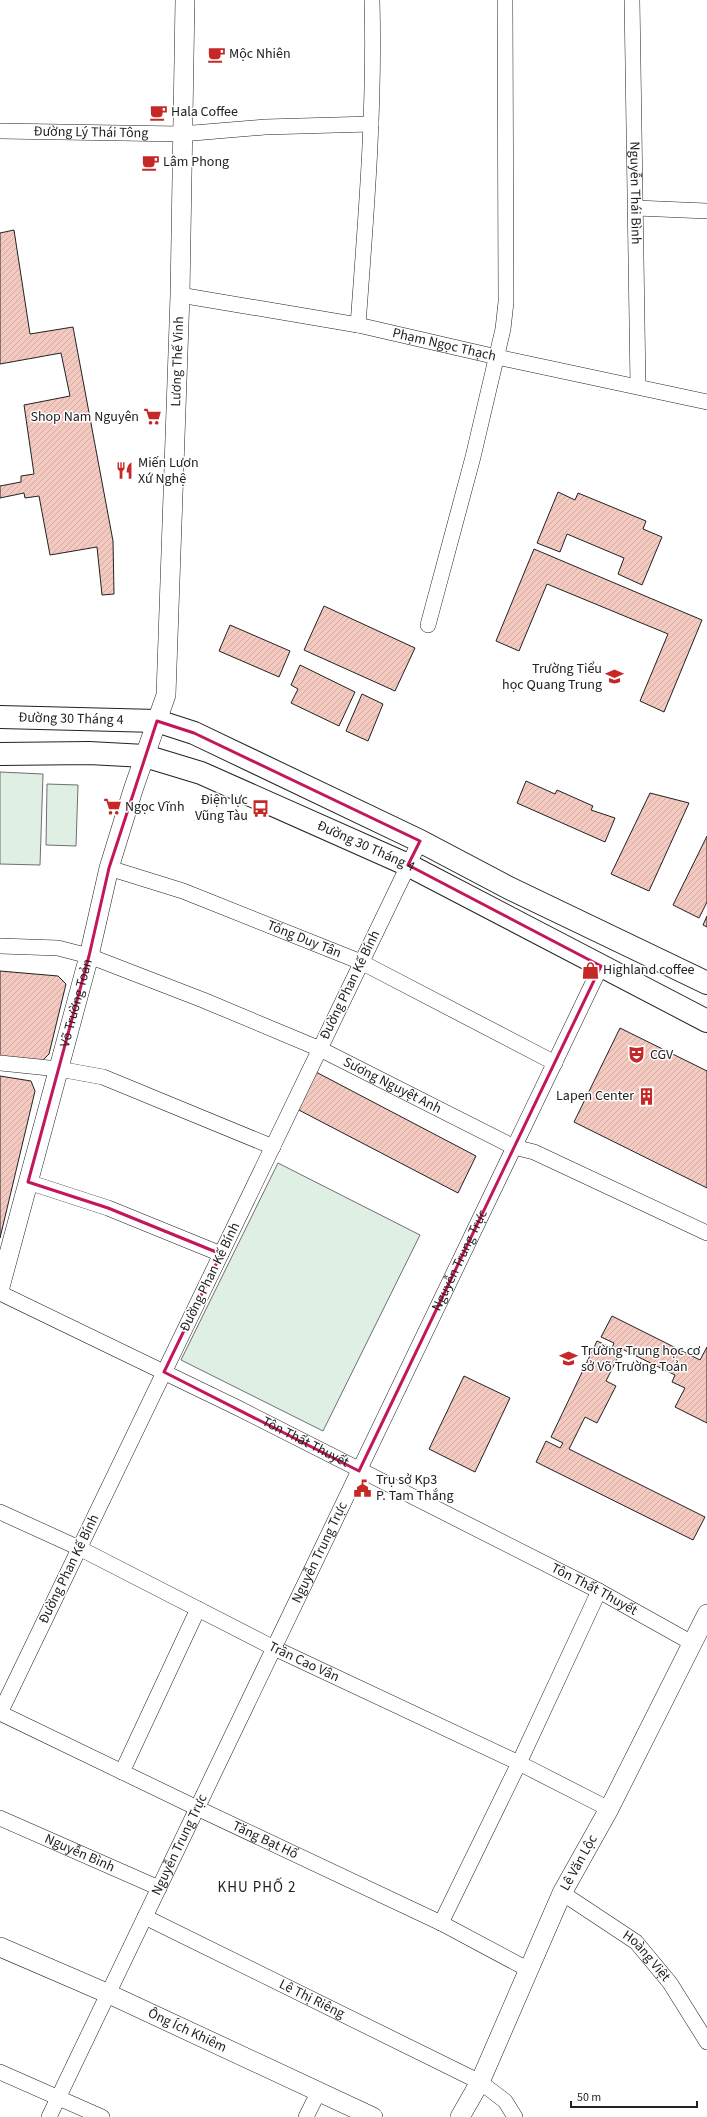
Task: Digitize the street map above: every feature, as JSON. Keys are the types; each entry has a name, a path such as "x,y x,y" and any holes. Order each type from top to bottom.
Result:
{"main road":[{"name":"Đường 30 Tháng 4","path":"0,717 157,721 194,733 420,841 509,888 707,983"},
{"name":"Đường 30 Tháng 4","path":"0,754 89,753 145,756 201,773 408,865 707,1021"}],"street":[{"name":"Lương Thế Vinh","path":"157,721 166,696 180,295 181,134 185,0"},
{"path":"358,325 367,210 373,59 372,0"},
{"path":"428,625 473,457 497,357 506,302 505,0"},
{"name":"Nguyễn Thái Bình","path":"632,0 638,386"},
{"name":"Đường Lý Thái Tông","path":"0,131 181,134 265,127 370,124"},
{"path":"636,208 707,211"},
{"name":"Phạm Ngọc Thạch","path":"180,295 358,325 497,357 707,402"},
{"name":"Võ Trường Toản","path":"0,1287 89,956 109,868 157,721"},
{"name":"Đường Phan Kế Bính","path":"0,1713 420,841"},
{"name":"Tống Duy Tân","path":"109,868 183,891 361,962 555,1063"},
{"name":"Sương Nguyệt Anh","path":"0,946 58,948 89,956 203,1000 320,1049 514,1147 534,1152 707,1234"},
{"name":"Nguyễn Trung Trực","path":"49,2117 601,966"},
{"path":"0,1063 59,1069 103,1077 129,1086 273,1147"},
{"path":"28,1182 108,1208 221,1254"},
{"name":"Tôn Thất Thuyết","path":"0,1293 164,1372 599,1591 692,1643"},
{"name":"Trần Cao Vân","path":"0,1512 79,1548 274,1648 519,1763 609,1809"},
{"path":"440,1923 519,1763 599,1591"},
{"path":"122,1772 198,1609"},
{"name":"Lê Văn Lộc","path":"460,2117 480,2082 562,1893 609,1809 707,1614"},
{"name":"Tăng Bạt Hổ","path":"0,1713 440,1923 529,1970"},
{"name":"Nguyễn Bình","path":"0,1818 159,1888"},
{"name":"Hoàng Việt","path":"562,1893 636,1942 670,1983 707,2042"},
{"name":"Lê Thị Riêng","path":"144,1917 480,2082 505,2101 515,2117"},
{"name":"Ông Ích Khiêm","path":"0,1947 109,1994 372,2117"},
{"path":"0,2072 102,2117"},
{"path":"306,2117 319,2091"}],"highlighted area":[{"path":"157,721 194,733 420,841 408,865 601,966 359,1471 164,1372 221,1254 108,1208 28,1182 89,956 109,868"}],"green space":[{"path":"0,772 43,774 40,865 0,864"},
{"path":"47,784 78,785 76,846 46,845"},
{"path":"278,1163 420,1235 323,1431 181,1360"}],"building":[{"path":"14,230 30,334 73,327 113,541 114,594 102,595 97,547 50,555 39,496 25,498 24,493 0,498 0,486 21,482 21,476 34,474 24,405 70,396 61,353 0,364 0,233"},
{"path":"558,492 575,500 578,493 646,521 643,529 662,537 642,585 618,574 624,558 567,534 560,552 537,543"},
{"path":"534,549 702,620 664,712 640,701 668,634 547,584 519,651 496,641"},
{"path":"324,606 415,648 395,691 304,650"},
{"path":"230,625 290,651 279,677 219,651"},
{"path":"300,665 355,692 339,726 291,703 298,689 291,685"},
{"path":"362,694 383,704 368,741 346,731"},
{"path":"526,781 555,794 557,790 593,806 591,810 615,818 605,842 517,803"},
{"path":"650,793 689,803 649,891 611,874"},
{"path":"707,836 707,902 699,918 673,905"},
{"path":"707,916 707,927 703,925"},
{"path":"0,971 58,976 66,984 49,1054 41,1062 0,1057"},
{"name":"Lapen Center","path":"620,1028 707,1071 707,1188 574,1122"},
{"path":"314,1071 476,1156 458,1193 295,1108"},
{"path":"0,1076 31,1081 35,1091 0,1238"},
{"path":"612,1316 700,1360 707,1347 707,1423 675,1407 685,1388 672,1382 675,1375 622,1349 606,1381 616,1386 597,1423 585,1417 569,1449 705,1517 693,1540 536,1462 546,1441 560,1448 563,1443 551,1437 597,1341 612,1348 614,1343 601,1337"},
{"path":"464,1376 510,1398 475,1472 429,1449"}],"place":[{"name":"Mộc Nhiên","path":"216,54"},
{"name":"Hala Coffee","path":"158,112"},
{"name":"Lâm Phong","path":"150,162"},
{"name":"Shop Nam Nguyên","path":"152,417"},
{"name":"Miến Lươn Xứ Nghệ","path":"125,471"},
{"name":"Trường Tiểu học Quang Trung","path":"615,677"},
{"name":"Ngọc Vĩnh","path":"112,807"},
{"name":"Điện lực Vũng Tàu","path":"261,808"},
{"name":"Highland coffee","path":"590,970"},
{"name":"CGV","path":"637,1055"},
{"name":"Lapen Center","path":"647,1096"},
{"name":"Trường Trung học cơ sở Võ Trường Toản","path":"568,1359"},
{"name":"Trụ sở Kp3 P. Tam Thắng","path":"363,1488"}],"district":[{"name":"KHU PHỐ 2","path":"257,1887"}]}
